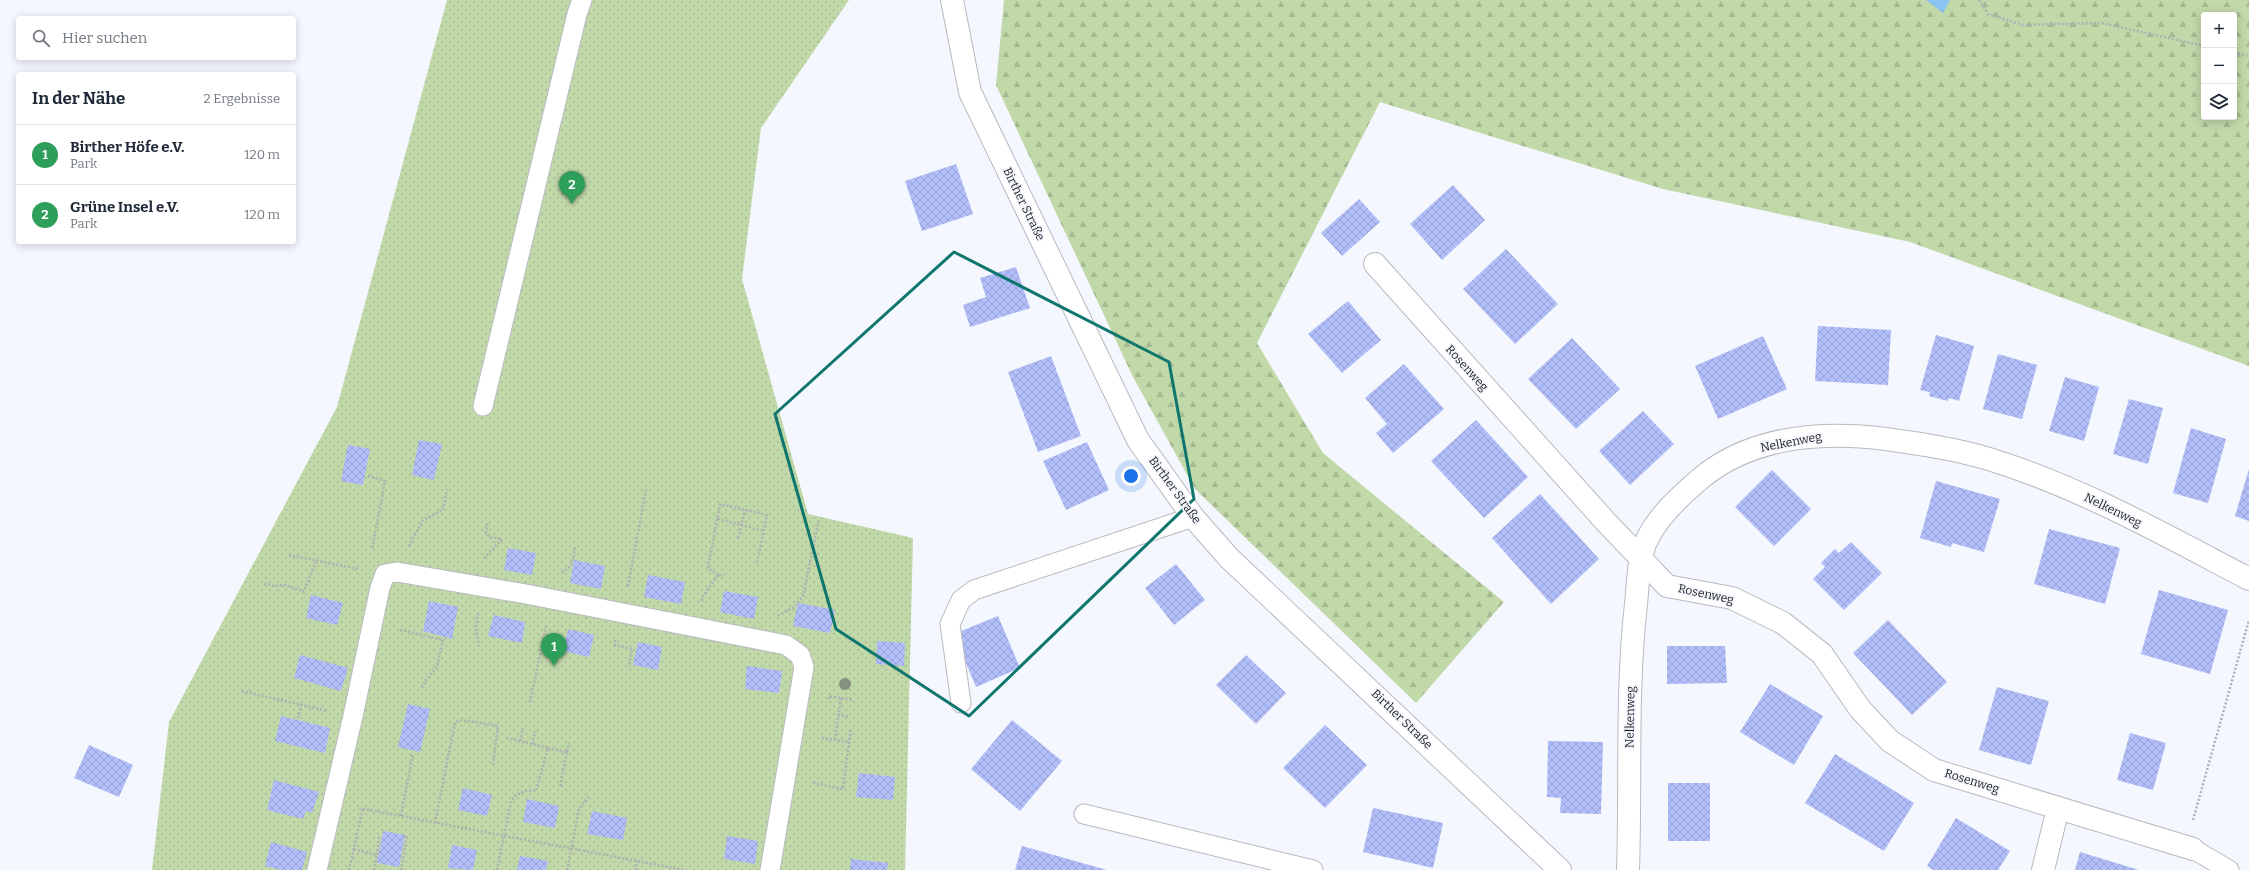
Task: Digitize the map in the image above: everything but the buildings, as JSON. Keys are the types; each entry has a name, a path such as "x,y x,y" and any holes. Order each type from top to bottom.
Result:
{"street":[{"name":"Birther Straße","path":"952,0 970,92 1138,440 1193,517 1229,558 1560,870"},
{"name":"Rosenweg","path":"1375,264 1666,586 1732,598 1783,623 1822,654 1860,709 1890,741 1934,770 2189,848"},
{"name":"Nelkenweg","path":"1628,870 1632,641 1641,560 1646,543 1660,520 1682,495 1717,465 1763,445 1813,436 1857,435 1946,448 1989,459 2043,478 2096,501 2249,580"},
{"path":"2043,870 2058,808"}],"lane":[{"path":"483,406 576,14 582,0"},
{"path":"961,703 950,624 961,600 974,590 1193,517"},
{"path":"317,870 385,570 552,599 698,630 786,646 800,655 804,667 784,778 770,870"},
{"path":"1084,814 1312,870"},
{"path":"2189,848 2229,870"}],"path":[{"path":"1978,0 1988,14 2023,25 2102,23 2201,45"},
{"path":"2237,53 2249,56"},
{"path":"368,476 385,481 385,570"},
{"path":"289,555 316,562 366,571 385,570 403,559 416,530 424,520 443,510 448,489"},
{"path":"634,554 646,490"},
{"path":"724,576 718,575 708,568 720,504 767,515 757,562"},
{"path":"738,538 745,510"},
{"path":"718,519 764,531"},
{"path":"769,643 774,621 780,614 794,608 803,597 819,519"},
{"path":"488,522 486,532 489,537 502,539 501,542"},
{"path":"264,584 275,586 284,585 303,592 316,562"},
{"path":"698,630 703,596 718,575"},
{"path":"479,646 476,629 483,587"},
{"path":"530,702 552,599"},
{"path":"2189,848 2249,620"},
{"path":"402,623 400,630 443,640 437,667 426,679 422,688"},
{"path":"632,650 634,642"},
{"path":"242,691 353,716"},
{"path":"828,703 829,696 853,700"},
{"path":"835,740 841,697"},
{"path":"298,718 301,705"},
{"path":"838,715 850,717"},
{"path":"435,823 455,722 462,720 498,726 493,765"},
{"path":"520,741 524,728"},
{"path":"784,778 843,789 851,728"},
{"path":"532,744 536,730"},
{"path":"823,732 822,739 849,742"},
{"path":"507,738 567,752"},
{"path":"560,786 569,743"},
{"path":"497,870 511,801 516,794 530,790 536,791 548,748"},
{"path":"401,816 413,752"},
{"path":"567,870 579,809 589,795"},
{"path":"333,803 684,870"},
{"path":"349,870 363,808"},
{"path":"401,870 407,835"},
{"path":"374,870 379,837"},
{"path":"354,849 377,855"},
{"path":"636,870 638,861"}],"highlighted area":[{"path":"954,252 1169,362 1194,499 969,716 836,629 775,414"}],"green space":[{"path":"447,0 849,0 761,128 742,279 808,514 913,538 905,870 152,870 169,722 337,407"},
{"path":"1004,0 2249,0 2249,366 1910,242 1663,189 1380,102 1257,343 1323,453 1504,602 1416,703 1195,489 1133,377 996,85"}],"water":[{"path":"1926,0 1950,0 1943,13"}],"place":[{"name":"Grüne Insel e.V.","path":"572,204"},
{"name":"Birther Höfe e.V.","path":"554,666"}]}
